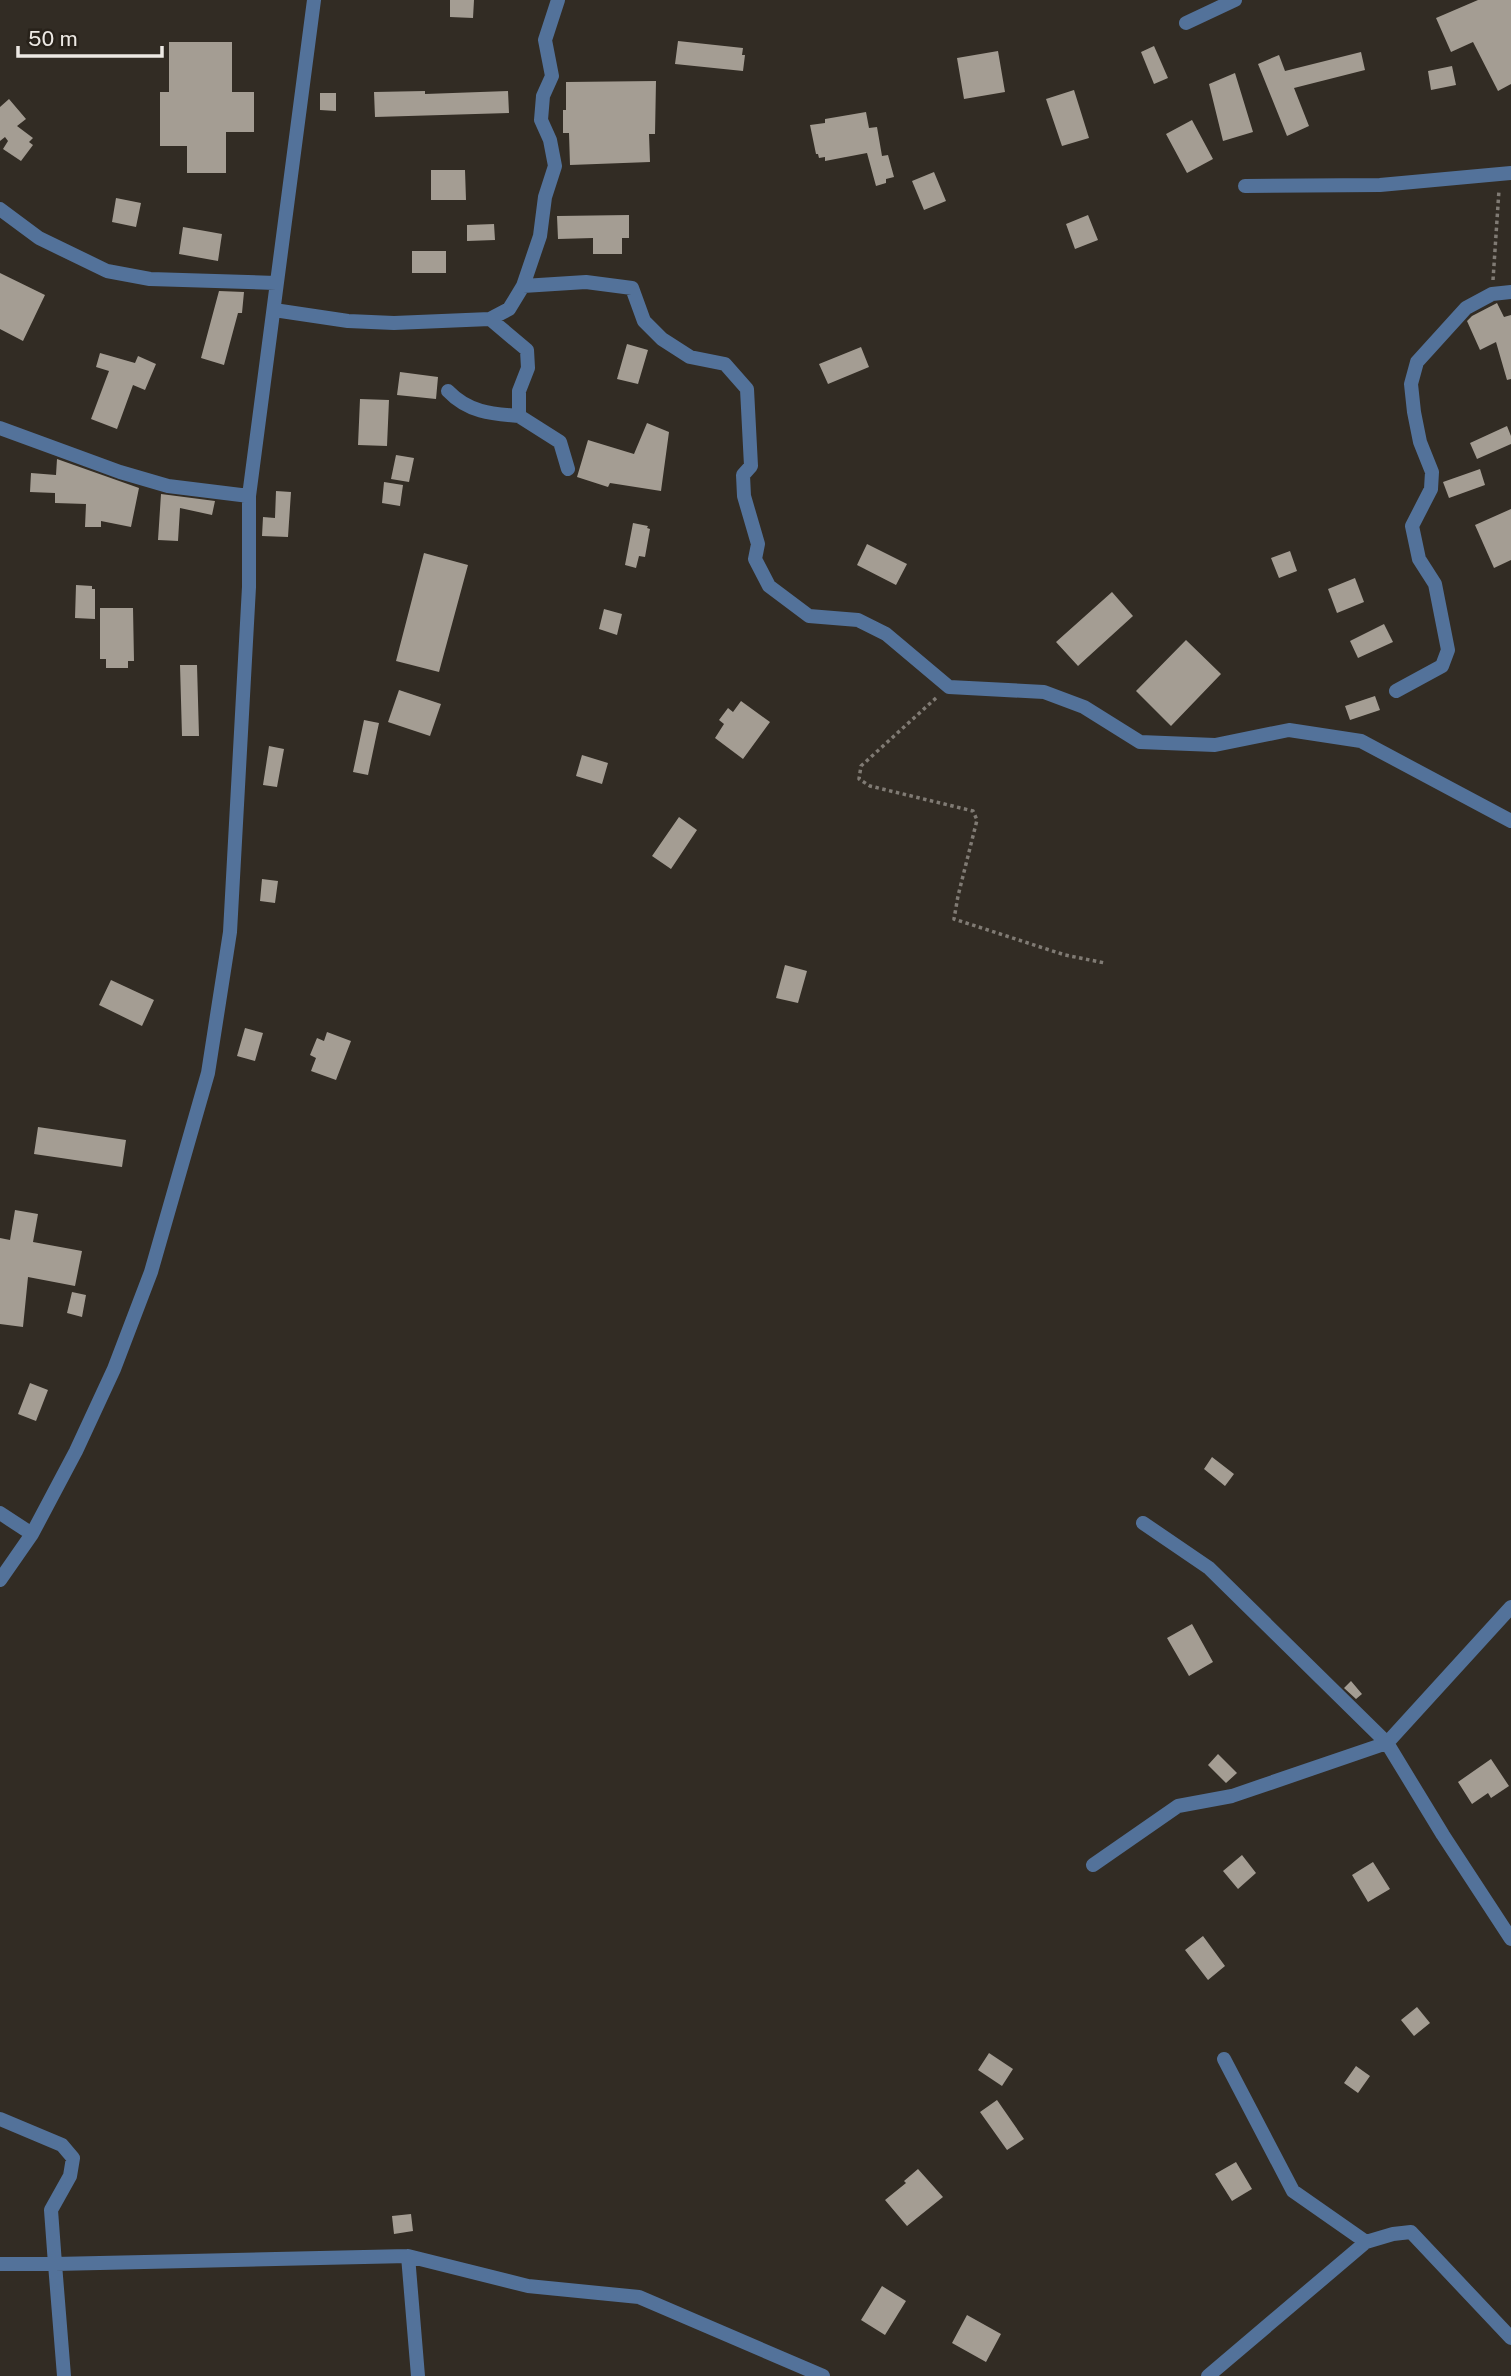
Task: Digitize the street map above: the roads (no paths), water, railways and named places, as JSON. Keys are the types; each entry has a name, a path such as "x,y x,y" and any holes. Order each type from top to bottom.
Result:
{"street":[{"path":"0,1580 32,1534 109,1381 142,1297 174,1196 208,1073 230,932 249,587 249,496 314,0"},
{"path":"274,310 348,321 394,323 490,319 509,309 523,286 540,236 545,197 555,166 550,140 541,120 543,96 552,76 545,40 558,0"},
{"path":"1186,23 1235,0"},
{"path":"1245,187 1380,185 1510,174"},
{"path":"0,209 39,238 107,271 150,279 276,284"},
{"path":"523,286 586,282 632,288 644,321 662,339 690,356 725,365 747,389 751,466 743,475 744,496 758,544 755,559 769,586 809,617 858,620 886,634 949,687 1044,692 1084,707 1140,742 1215,746 1289,730 1361,741 1511,821"},
{"path":"1396,691 1443,666 1448,650 1435,584 1419,559 1412,526 1431,489 1432,472 1420,442 1414,412 1411,384 1417,362 1466,308 1492,294 1511,292"},
{"path":"490,319 527,349 528,368 519,391 519,416"},
{"path":"448,391 458,402 479,411 519,416 560,442 568,469"},
{"path":"0,428 132,476 168,485 249,496"},
{"path":"0,1513 32,1534"},
{"path":"1143,1523 1209,1568 1387,1743 1443,1835 1509,1929"},
{"path":"1093,1865 1178,1805 1233,1796 1387,1743 1511,1607"},
{"path":"1224,2059 1293,2191 1366,2242"},
{"path":"0,2119 62,2145 73,2158 69,2176 51,2210 64,2376"},
{"path":"1208,2376 1366,2242 1393,2234 1411,2232 1511,2338"},
{"path":"408,2256 418,2376"},
{"path":"0,2264 408,2256 528,2286 639,2297 823,2376"}]}
